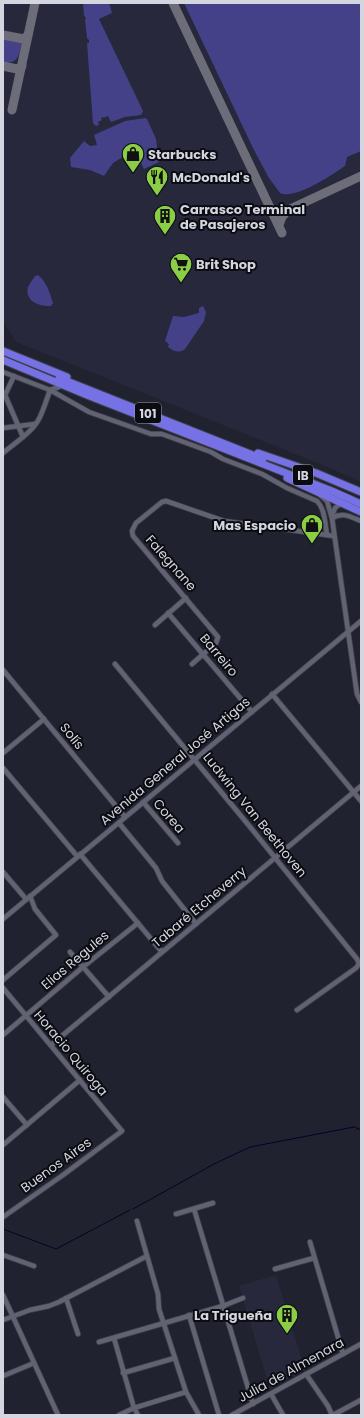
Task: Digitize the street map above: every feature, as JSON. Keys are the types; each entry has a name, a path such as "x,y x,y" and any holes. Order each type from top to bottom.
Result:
{"highway":[{"path":"3,351 56,372 85,386 88,392"},
{"name":"101","path":"3,355 88,392 251,459 255,463 318,492 340,504 361,512"},
{"name":"101","path":"3,360 244,451 253,452 309,471 361,492"},
{"path":"3,365 59,387 88,392"},
{"name":"IB","path":"244,451 340,489 361,499"},
{"name":"IB","path":"251,459 361,504"}],"street":[{"path":"3,372 50,390 89,412 151,434 162,434 211,452 223,459 262,474 317,501 322,509 327,535"},
{"path":"14,376 4,396 23,437"},
{"path":"50,390 59,387"},
{"path":"3,453 23,437 35,424 40,417 50,390"},
{"path":"3,428 35,424"},
{"path":"318,492 327,502 332,518 357,694 361,702"},
{"name":"Falegnane","path":"192,664 204,655 218,640 218,637 133,536 132,531 136,522 162,502 166,501 211,518 224,521 334,536"},
{"path":"332,518 335,508 340,504"},
{"path":"332,518 342,514 361,521"},
{"path":"155,625 186,598"},
{"name":"Barreiro","path":"168,614 252,712"},
{"name":"Avenida General José Artigas","path":"3,919 361,621"},
{"name":"Ludwing Van Beethoven","path":"115,664 276,858 357,960 359,964 356,968 297,1010"},
{"name":"Solís","path":"3,670 125,817"},
{"path":"272,694 361,801"},
{"path":"3,753 44,719"},
{"path":"3,768 162,952"},
{"name":"Tabaré Etcheverry","path":"51,1045 361,786"},
{"name":"Corea","path":"143,802 178,844"},
{"path":"118,823 156,868 162,882 196,924"},
{"path":"3,872 26,899"},
{"path":"3,980 56,935 35,909 30,896"},
{"name":"Elias Regules","path":"3,1035 83,967 138,923"},
{"path":"70,952 109,997"},
{"name":"Horacio Quiroga","path":"3,988 122,1131"},
{"path":"3,1145 80,1080"},
{"path":"3,1098 27,1125"},
{"name":"Buenos Aires","path":"3,1217 122,1131"},
{"path":"176,1214 213,1203"},
{"path":"194,1209 252,1404"},
{"path":"137,1221 163,1323 186,1392 199,1415"},
{"path":"310,1242 343,1354"},
{"path":"3,1255 34,1266"},
{"path":"3,1320 30,1310 48,1306 66,1298 147,1256"},
{"path":"275,1269 314,1258"},
{"path":"3,1295 58,1415"},
{"path":"66,1298 78,1334"},
{"path":"99,1342 223,1306 243,1298"},
{"path":"189,1315 219,1415"},
{"path":"114,1338 134,1408 138,1415"},
{"name":"Julia de Almenara","path":"232,1415 241,1413 252,1404 361,1344"},
{"path":"123,1372 175,1358"},
{"path":"3,1376 34,1363"},
{"path":"306,1374 333,1415 361,1400"},
{"path":"118,1415 134,1408 186,1392"},
{"path":"272,1394 283,1415"}],"shaded area":[{"path":"3,3 361,3 361,482 330,468 16,342 3,321"},
{"path":"83,3 109,3 112,13 99,19 143,111 141,115 125,117 111,122 108,116 101,118 102,120 98,122 99,125 96,126 93,123 87,43 89,43 89,40 87,38 86,18 84,15"},
{"path":"184,3 361,3 361,151 347,157 345,166 313,186 295,193 280,193 269,178 253,148"},
{"path":"3,38 22,42 17,58 12,62 3,62"},
{"path":"147,119 156,139 159,162 144,169 137,154 128,158 126,155 113,163 104,176 90,170 71,167 70,158 84,141 90,146 97,145 94,135 125,121"},
{"path":"38,275 43,280 49,291 53,303 51,306 38,304 28,296 28,287 35,276"},
{"path":"203,306 206,312 204,321 185,349 176,351 168,347 169,344 165,341 173,316 184,317 199,313 199,308"},
{"path":"276,1275 305,1370 270,1389 239,1286"}],"waterway":[{"path":"133,1209 214,1164 250,1147 354,1127 361,1130"},
{"path":"3,1229 56,1249 130,1210"}],"taxiway":[{"path":"12,110 35,3"},
{"path":"173,3 282,233"},
{"path":"3,35 24,39 28,35"},
{"path":"3,66 17,69 22,66"},
{"path":"279,225 282,217 288,210 361,176"}],"place":[{"name":"Starbucks","path":"133,174"},
{"name":"McDonald's","path":"157,196"},
{"name":"Carrasco Terminal de Pasajeros","path":"165,236"},
{"name":"Brit Shop","path":"181,284"},
{"name":"Mas Espacio","path":"312,544"},
{"name":"La Trigueña","path":"287,1334"}]}
